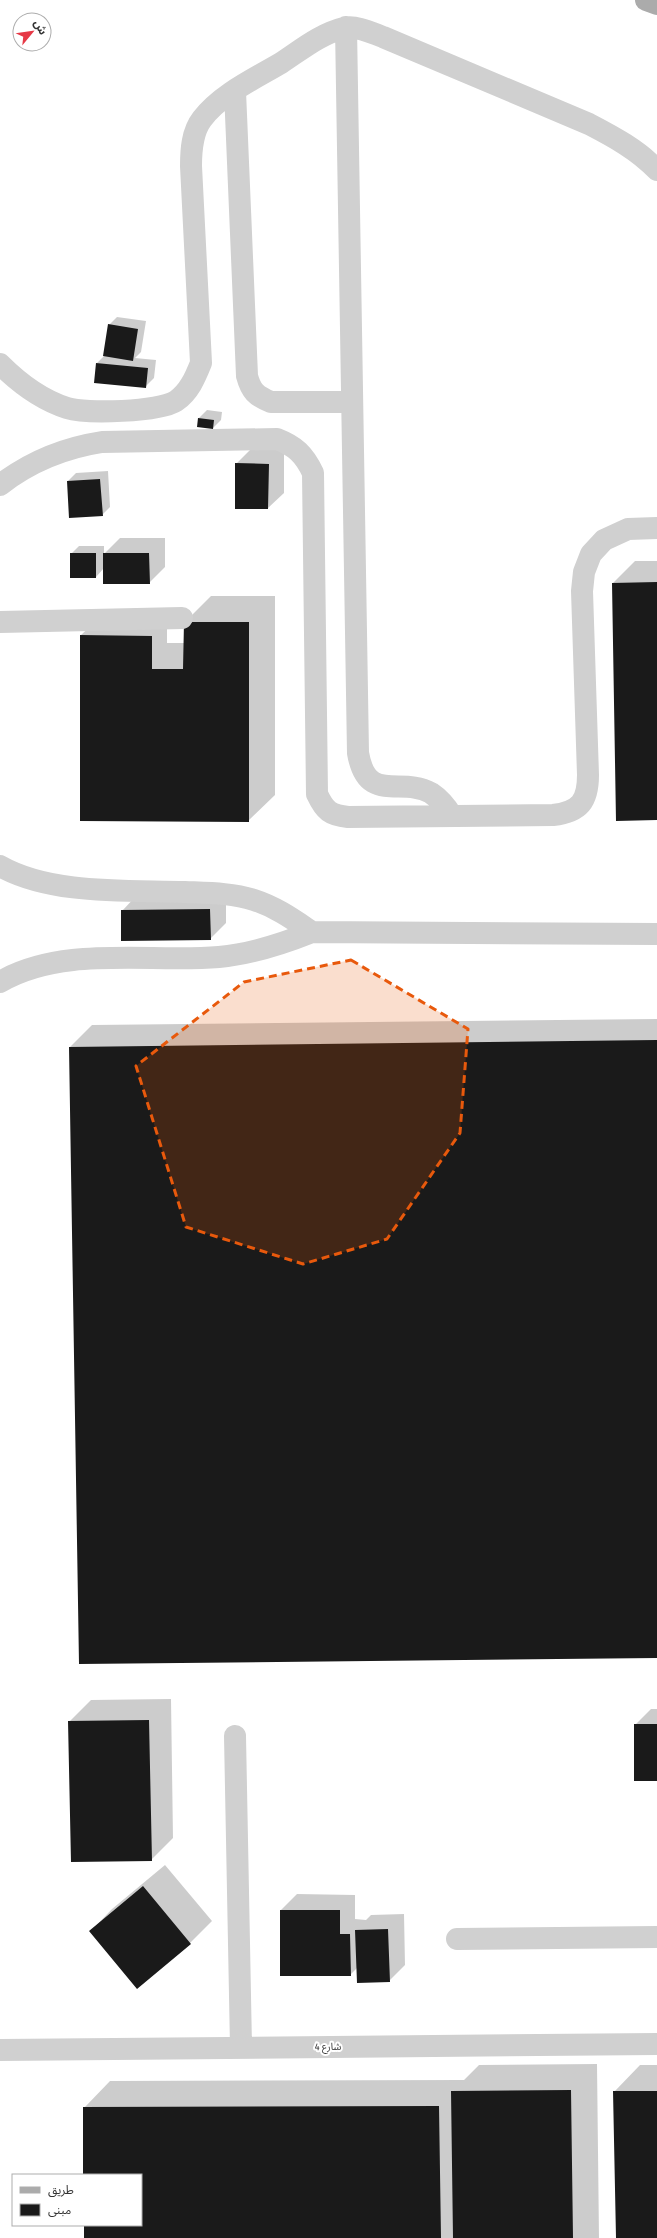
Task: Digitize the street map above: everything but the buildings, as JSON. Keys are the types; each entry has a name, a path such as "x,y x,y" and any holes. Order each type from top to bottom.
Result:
{"main road":[{"path":"646,0 657,4"}],"lane":[{"path":"346,28 358,754 360,769 371,781 386,787 414,788 430,792 443,802 452,816"},
{"path":"0,364 14,378 36,393 66,408 86,411 154,409 175,401 192,385 201,363 201,355 190,166 192,142 201,120 217,104 235,91 320,37 346,28 362,30 383,36 590,124 619,140 646,158 657,170"},
{"path":"235,91 247,368 250,388 258,397 271,402 352,402"},
{"path":"0,485 37,460 79,446 102,442 277,439 293,445 305,457 313,472 317,794 323,807 334,815 348,817 554,815 569,814 581,805 588,791 582,591 584,572 592,554 604,540 628,529 657,528"},
{"path":"0,622 182,618"},
{"path":"0,866 39,882 73,887 221,893 254,900 285,913 312,932"},
{"path":"0,982 39,967 74,960 120,957 218,957 250,953 282,944 312,932 657,934"},
{"path":"235,1736 241,2047"},
{"path":"457,1939 657,1937"},
{"name":"شارع 4","path":"0,2050 657,2044"}],"highlighted area":[{"path":"351,960 468,1029 460,1133 387,1239 303,1264 186,1227 136,1066 244,982"}]}
